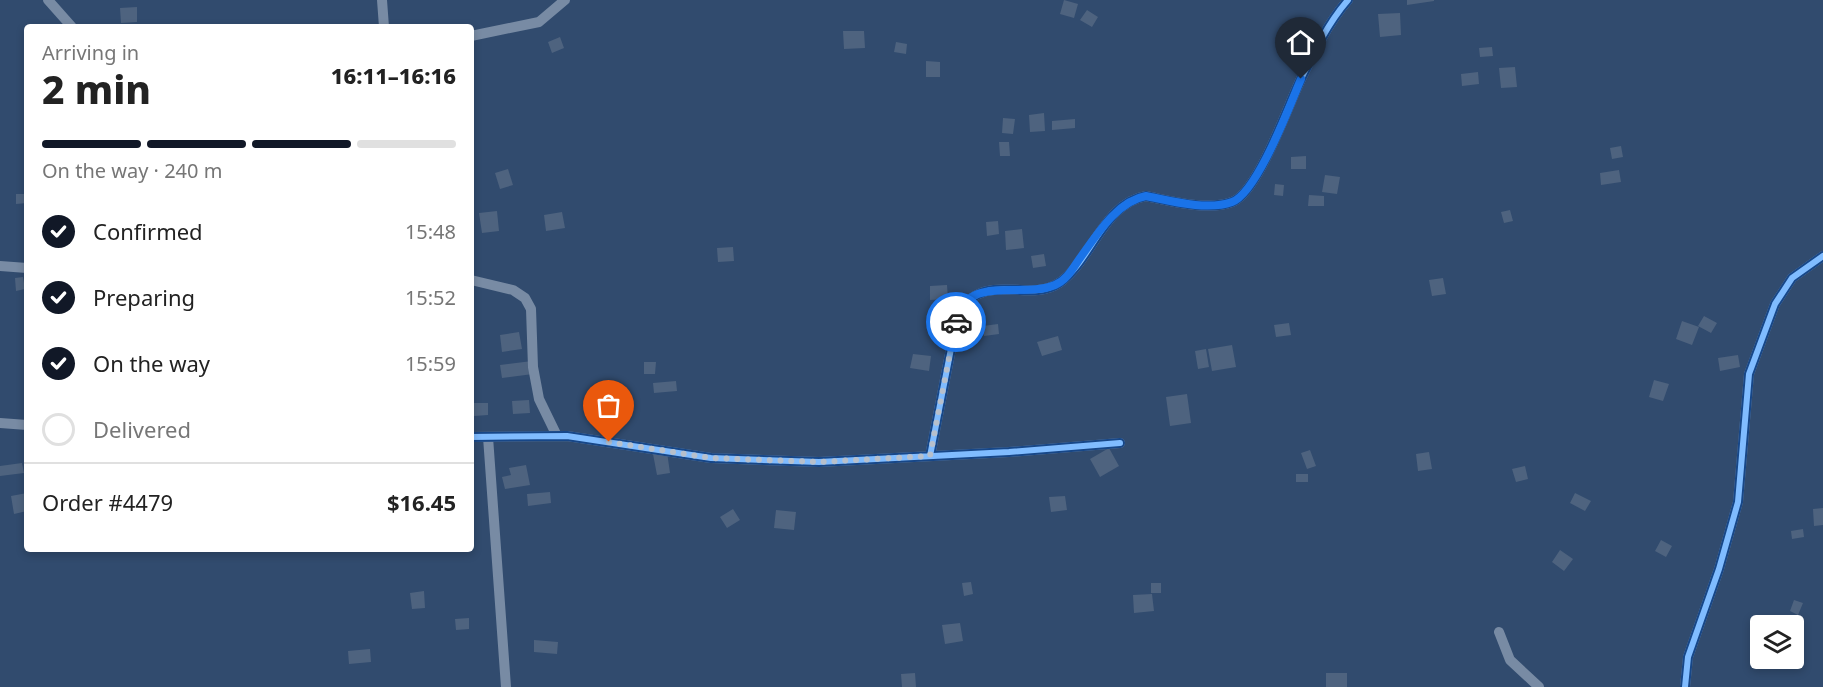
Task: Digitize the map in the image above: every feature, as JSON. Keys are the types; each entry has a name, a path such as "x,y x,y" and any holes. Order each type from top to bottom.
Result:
{"street":[{"path":"48,0 69,24"},
{"path":"382,0 384,24"},
{"path":"474,35 539,21 565,0"},
{"path":"930,456 958,313 967,299 987,290 1043,288 1056,285 1068,276 1116,214 1135,198 1146,196 1218,205 1235,201 1245,193 1262,167 1301,79 1336,13 1348,0"},
{"path":"1685,687 1688,657 1719,569 1738,502 1749,374 1775,304 1792,278 1823,256"},
{"path":"0,266 24,268"},
{"path":"474,281 513,290 525,298 531,309 533,367 539,399 557,436"},
{"path":"0,423 24,425"},
{"path":"474,437 557,436 711,458 819,462 1120,443"},
{"path":"488,437 506,687"},
{"path":"1499,632 1510,660 1539,687"}],"building":[{"path":"1064,0 1078,4 1074,18 1060,14"},
{"path":"1407,0 1434,0 1434,1 1407,5"},
{"path":"137,7 137,22 121,23 120,8"},
{"path":"1087,10 1098,17 1092,27 1080,20"},
{"path":"1400,13 1401,35 1380,37 1378,14"},
{"path":"843,31 864,31 865,48 844,49"},
{"path":"560,37 564,48 552,53 548,42"},
{"path":"896,42 907,44 906,54 894,52"},
{"path":"1492,47 1493,56 1480,57 1479,48"},
{"path":"926,61 940,62 940,77 926,77"},
{"path":"1515,67 1517,87 1501,88 1499,68"},
{"path":"1478,72 1479,84 1462,86 1461,74"},
{"path":"1044,113 1045,131 1030,132 1029,115"},
{"path":"1003,118 1015,119 1013,134 1002,133"},
{"path":"1075,119 1075,128 1052,130 1052,121"},
{"path":"999,142 1009,142 1010,156 1000,156"},
{"path":"1621,146 1623,157 1612,159 1610,148"},
{"path":"1306,156 1306,169 1291,169 1291,157"},
{"path":"508,169 513,185 500,189 495,173"},
{"path":"1619,170 1621,182 1601,185 1600,173"},
{"path":"1325,175 1340,177 1337,194 1322,192"},
{"path":"1275,184 1284,185 1283,196 1274,195"},
{"path":"16,194 24,194 24,203 16,204"},
{"path":"1309,195 1324,196 1324,206 1308,206"},
{"path":"1510,210 1513,221 1504,223 1501,212"},
{"path":"497,211 499,231 482,233 479,213"},
{"path":"562,212 565,228 546,231 544,215"},
{"path":"998,221 999,234 987,236 986,222"},
{"path":"1022,229 1024,248 1006,250 1005,231"},
{"path":"733,247 734,261 718,262 717,248"},
{"path":"1044,254 1046,266 1033,268 1031,256"},
{"path":"23,277 24,289 16,291 15,278"},
{"path":"1443,278 1446,294 1432,296 1429,280"},
{"path":"947,285 948,299 930,300 930,286"},
{"path":"947,300 949,314 937,315 935,301"},
{"path":"1704,316 1717,323 1711,333 1698,326"},
{"path":"1682,321 1699,327 1692,345 1676,339"},
{"path":"1289,323 1291,335 1276,337 1274,325"},
{"path":"998,324 999,334 984,336 983,326"},
{"path":"519,332 522,349 502,352 500,335"},
{"path":"1058,336 1062,350 1042,356 1037,342"},
{"path":"1232,345 1236,367 1212,371 1208,349"},
{"path":"1206,349 1209,367 1198,369 1195,351"},
{"path":"913,354 931,356 929,371 910,368"},
{"path":"1738,355 1740,367 1720,371 1718,358"},
{"path":"532,361 533,374 502,378 500,365"},
{"path":"644,362 656,362 655,374 644,374"},
{"path":"1654,380 1669,384 1663,401 1649,397"},
{"path":"676,381 677,391 654,393 653,383"},
{"path":"1187,394 1191,423 1170,426 1166,397"},
{"path":"529,400 530,413 513,414 512,401"},
{"path":"474,403 488,403 488,415 474,416"},
{"path":"1109,448 1119,466 1100,477 1090,459"},
{"path":"1310,450 1316,466 1307,469 1301,453"},
{"path":"667,452 670,473 657,475 653,454"},
{"path":"1429,452 1432,469 1418,471 1416,454"},
{"path":"22,463 24,473 0,476 0,466"},
{"path":"526,465 530,485 505,489 502,477 511,475 509,468"},
{"path":"1525,466 1528,479 1516,482 1512,469"},
{"path":"1296,474 1308,474 1308,482 1296,482"},
{"path":"550,492 551,503 528,506 527,494"},
{"path":"1575,493 1591,501 1585,511 1570,503"},
{"path":"24,494 24,512 14,514 11,496"},
{"path":"1065,496 1067,510 1051,512 1049,497"},
{"path":"1823,508 1823,525 1814,526 1813,509"},
{"path":"733,509 740,520 727,528 720,517"},
{"path":"776,510 796,512 794,530 774,528"},
{"path":"1803,529 1804,537 1792,539 1791,531"},
{"path":"1661,540 1672,546 1666,557 1655,551"},
{"path":"1560,550 1573,559 1564,571 1552,562"},
{"path":"971,582 973,594 964,596 962,583"},
{"path":"1151,583 1161,583 1161,593 1151,593"},
{"path":"424,591 425,608 412,609 410,593"},
{"path":"1152,594 1154,611 1134,613 1133,595"},
{"path":"1794,600 1803,603 1798,615 1790,611"},
{"path":"469,618 469,629 456,630 455,619"},
{"path":"960,623 963,641 945,644 942,625"},
{"path":"534,640 558,642 557,654 534,652"},
{"path":"370,649 371,662 349,664 348,651"},
{"path":"915,673 916,687 902,687 901,674"},
{"path":"1326,673 1347,673 1347,687 1326,687"}],"cycle path":[{"path":"930,456 958,313 969,300 994,290 1047,289 1059,283 1080,261 1108,221 1119,209 1131,201 1146,196 1212,206 1232,202 1242,195 1262,166 1316,48 1348,0"},
{"path":"1685,687 1688,657 1719,569 1738,502 1749,374 1775,304 1792,278 1823,256"},
{"path":"474,437 567,436 711,458 819,462 1009,452 1120,443"}],"way so far":[{"path":"609,442 711,458 819,462 930,456 956,322"}],"route":[{"path":"956,322 958,313 967,299 987,290 1043,288 1056,285 1068,276 1116,214 1126,203 1135,198 1146,196 1218,205 1235,201 1245,193 1262,167 1301,79"}]}
